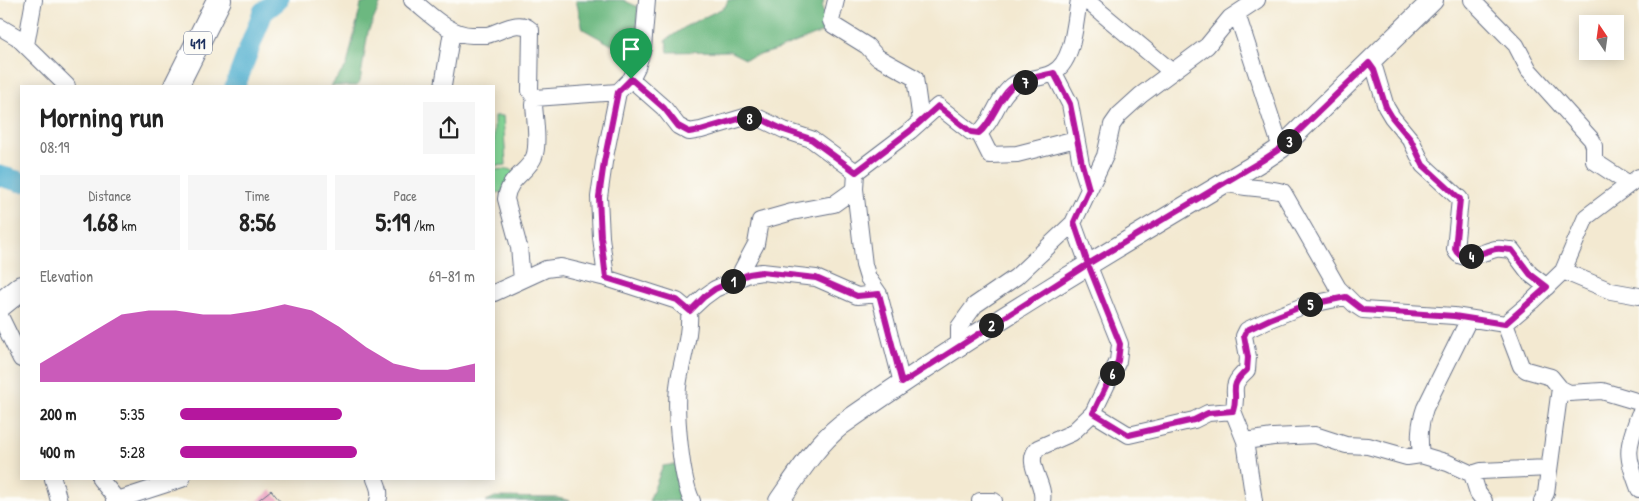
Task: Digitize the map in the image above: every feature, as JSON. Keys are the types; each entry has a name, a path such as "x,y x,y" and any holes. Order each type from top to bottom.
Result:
{"highway":[{"name":"411","path":"176,85 219,0"},
{"path":"0,305 20,289"}],"main road":[{"path":"779,501 817,447 829,435 902,383 1088,264 1281,148 1433,0"}],"street":[{"path":"26,46 34,0"},
{"path":"412,0 452,30 469,35 488,34 519,25 527,26 531,30 530,91 535,98 536,150 534,158 513,181 506,198 519,246 522,280"},
{"path":"606,278 599,197 604,162 618,92 631,79 637,67 642,48 647,0"},
{"path":"836,0 831,21 833,25 867,46 877,57 915,78 922,121"},
{"path":"741,277 742,270 756,244 760,221 792,212 834,204 842,200 855,181 938,106 971,132 979,133 986,128 1001,100 1015,84 1054,73 1067,59 1079,0"},
{"path":"1086,0 1172,72"},
{"path":"959,345 959,327 975,305 1016,277 1074,222 1105,156 1112,126 1119,115 1207,46 1230,18 1258,0"},
{"path":"1225,183 1240,188 1264,188 1283,192 1338,288 1363,310 1408,312 1505,324 1563,271 1586,217 1634,181 1594,161 1592,140 1530,70 1516,45 1472,0"},
{"path":"1237,14 1281,148"},
{"path":"0,27 17,37 66,85"},
{"path":"443,85 452,30"},
{"path":"1369,63 1374,70 1386,107 1411,140 1423,165 1460,199 1455,249 1457,253 1468,257 1495,250 1512,250 1530,274 1547,287"},
{"path":"1054,73 1070,104 1076,139 1089,189"},
{"path":"631,79 664,108 678,126 689,132 745,117 759,118 784,130 811,139 855,181 864,265 868,278 879,294 902,383"},
{"path":"535,98 618,92"},
{"path":"979,133 990,155 1017,154 1076,139"},
{"path":"1042,501 1042,488 1033,465 1033,452 1072,432 1093,413 1118,361 1120,350 1120,344 1088,264 1074,222"},
{"path":"495,292 546,268 561,267 606,278 677,300 690,311"},
{"path":"1563,271 1611,291 1639,296"},
{"path":"692,501 686,483 678,419 677,388 690,323 690,311 715,289 749,274 762,272 816,278 857,296 879,294"},
{"path":"1254,501 1245,441 1233,411 1236,402 1233,388 1238,378 1247,370 1248,357 1244,336 1247,330 1303,306 1346,297"},
{"path":"0,316 20,357"},
{"path":"1421,455 1420,422 1469,319"},
{"path":"1505,324 1521,366 1526,370 1551,377 1560,388 1569,393 1602,391 1639,402"},
{"path":"1542,501 1546,493 1560,388"},
{"path":"1093,413 1129,435 1194,420 1208,413 1233,411"},
{"path":"1639,415 1628,452 1634,462 1639,489"},
{"path":"1245,441 1273,437 1315,435 1346,444 1368,446 1407,456 1421,455 1448,463 1472,474 1481,471 1549,468"},
{"path":"1472,474 1478,493 1484,501"},
{"path":"52,480 59,501"},
{"path":"101,480 116,501 179,480"},
{"path":"375,480 380,496 378,501"},
{"path":"980,501 994,501"}],"green space":[{"path":"382,0 368,32 360,82 358,85 332,85 347,65 361,4"},
{"path":"576,0 623,0 638,7 636,50 610,44 583,29"},
{"path":"728,0 824,0 822,8 830,29 774,51 745,59 729,51 668,52 666,40 688,25 725,7"},
{"path":"495,116 503,116 506,165 495,166"},
{"path":"507,169 515,171 504,192 495,193 495,170"},
{"path":"676,464 683,501 649,501 663,466"},
{"path":"495,497 558,498 570,501 486,501"}],"building":[{"path":"271,490 280,501 257,501"}],"waterway":[{"path":"235,85 263,12 278,0"},
{"path":"0,176 20,182"}],"route":[{"path":"631,79 618,92 599,197 606,278 677,300 690,311 715,289 749,274 762,272 816,278 857,296 879,294 902,383 1088,264 1281,148 1369,63 1374,70 1386,107 1411,140 1423,165 1460,199 1455,249 1457,253 1468,257 1495,250 1512,250 1530,274 1547,287 1505,324 1454,316 1363,310 1346,297 1303,306 1247,330 1244,336 1248,357 1247,370 1238,378 1233,388 1236,402 1233,411 1208,413 1194,420 1129,435 1093,413 1118,361 1120,344 1088,264 1074,222 1089,189 1070,104 1054,73 1015,84 1001,100 986,128 979,133 971,132 938,106 910,131 856,172 841,163 811,139 784,130 759,118 745,117 689,132 678,126 664,108 631,79"}]}
